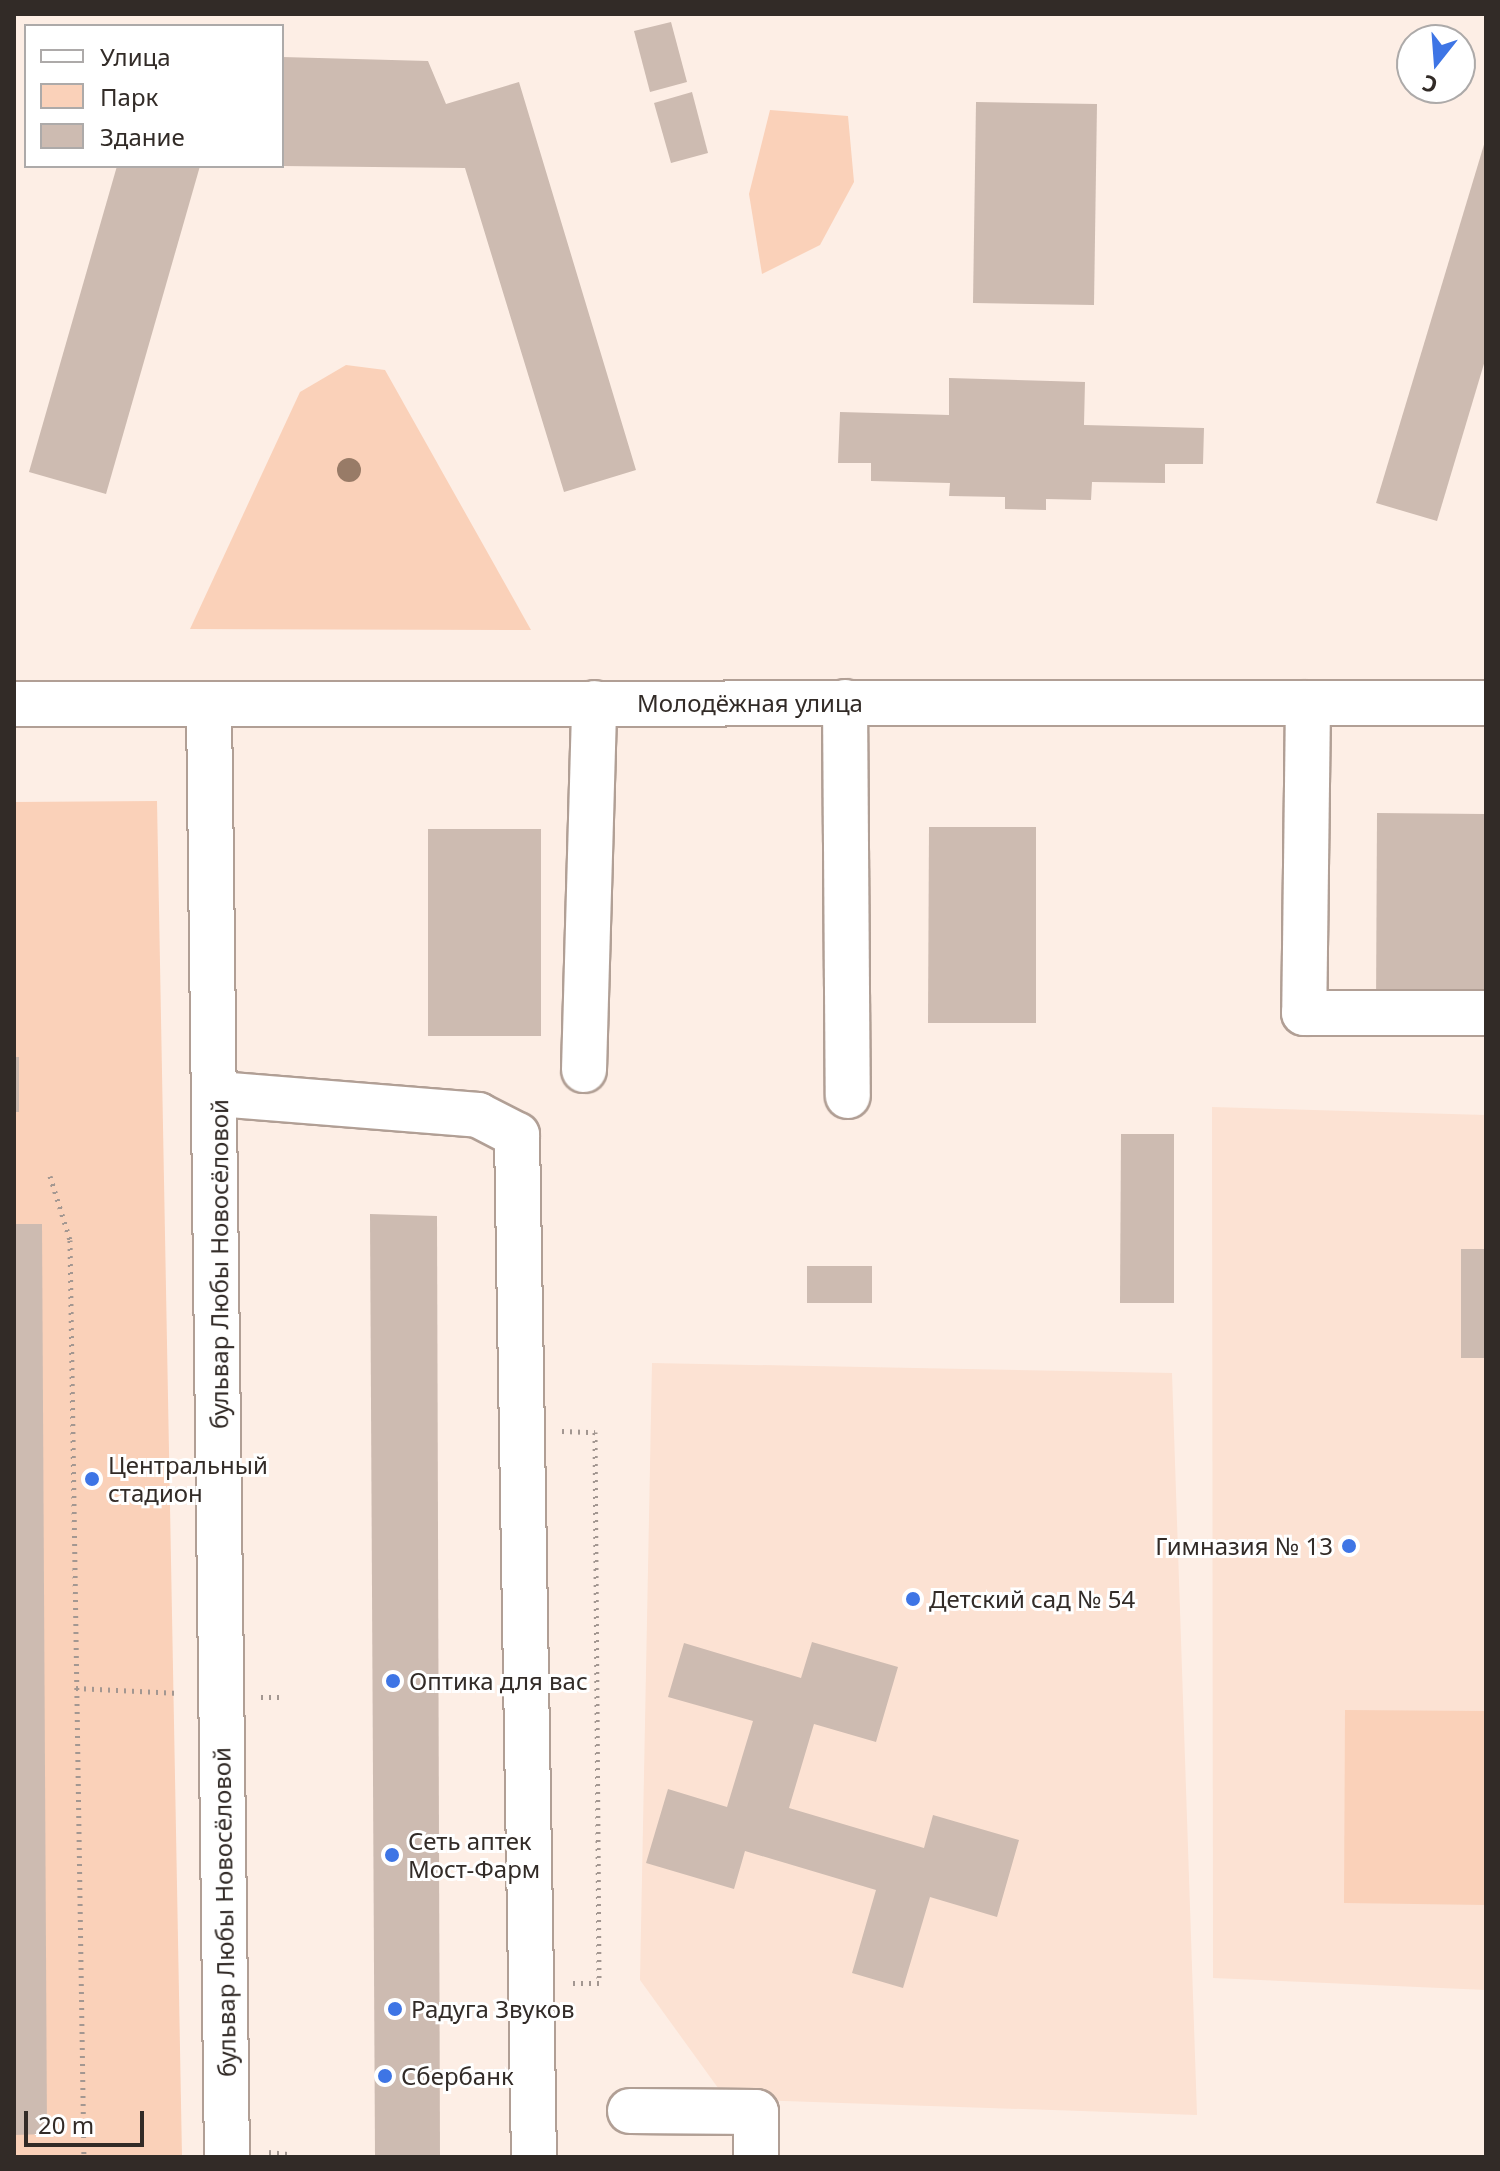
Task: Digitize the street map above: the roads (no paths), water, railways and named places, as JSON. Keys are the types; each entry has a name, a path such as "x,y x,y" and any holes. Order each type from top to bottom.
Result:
{"street":[{"name":"Молодёжная улица","path":"14,704 209,707 845,702 1486,703"},
{"path":"845,702 848,1096"},
{"path":"584,1070 594,703"},
{"path":"1308,703 1304,1013 1486,1013"},
{"name":"бульвар Любы Новосёловой","path":"209,707 218,1094 227,2157"},
{"path":"218,1094 478,1115 517,1135 534,2157"},
{"path":"630,2111 756,2112 756,2157"}],"place":[{"name":"Центральный стадион","path":"92,1479"},
{"name":"Гимназия № 13","path":"1349,1546"},
{"name":"Детский сад № 54","path":"913,1599"},
{"name":"Оптика для вас","path":"393,1681"},
{"name":"Сеть аптек Мост-Фарм","path":"392,1855"},
{"name":"Радуга Звуков","path":"395,2009"},
{"name":"Сбербанк","path":"385,2076"}]}
